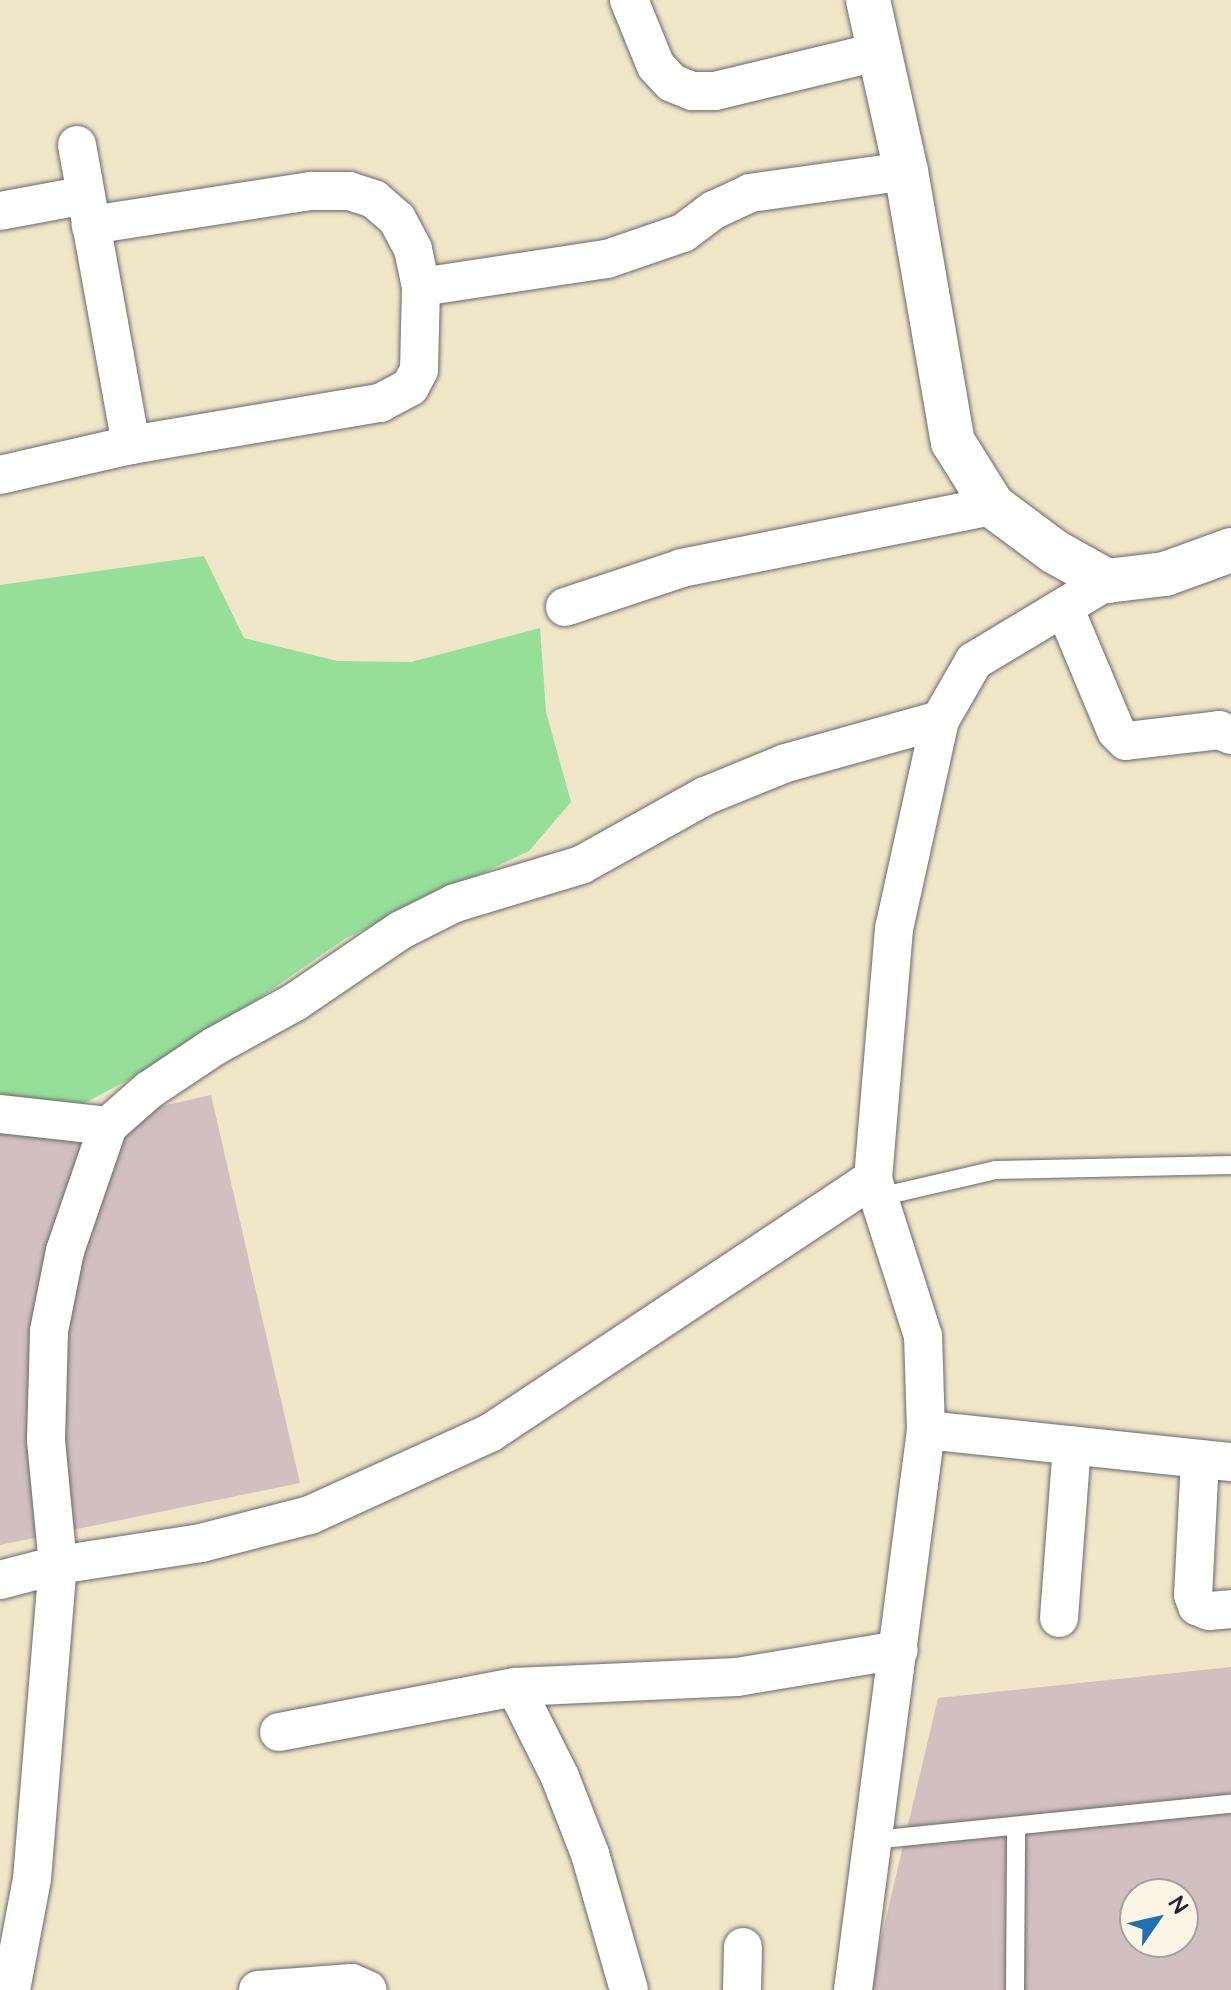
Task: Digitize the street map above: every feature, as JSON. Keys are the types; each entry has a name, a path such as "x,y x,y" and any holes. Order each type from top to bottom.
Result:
{"street":[{"path":"629,0 656,66 672,83 692,91 715,91 882,51"},
{"path":"868,0 882,51 906,171 953,442 993,506 1055,552 1107,581"},
{"path":"77,145 131,445"},
{"path":"421,287 607,259 683,233 714,210 750,193 906,171"},
{"path":"0,211 88,210 311,191 349,191 374,199 397,219 413,249 421,287 419,370 395,399 131,445 0,475"},
{"path":"565,607 682,568 993,506"},
{"path":"853,1990 926,1430 923,1336 876,1188 894,929 940,720 974,661 1107,581 1165,574 1231,550"},
{"path":"1064,607 1116,731 1126,741 1141,743 1219,730 1231,735"},
{"path":"11,1990 32,1879 58,1565 46,1440 49,1331 65,1251 108,1126 189,1063 295,1002 401,930 455,903 581,865 705,796 786,763 940,720"},
{"path":"0,1114 108,1126"},
{"path":"0,1580 58,1565 201,1543 310,1515 490,1433 876,1188"},
{"path":"926,1430 1216,1460 1193,1595 1197,1606 1209,1611 1231,1609"},
{"path":"1059,1618 1072,1445"},
{"path":"279,1732 515,1687 737,1677 899,1650"},
{"path":"515,1687 560,1777 590,1854 629,1990"},
{"path":"742,1990 743,1947"},
{"path":"258,1990 352,1983 368,1990"}],"lane":[{"path":"876,1188 996,1170 1231,1165"},
{"path":"874,1840 1231,1804"},
{"path":"1015,1990 1016,1827"}],"shaded area":[{"path":"211,1095 300,1483 0,1545 0,1121 69,1127"},
{"path":"1231,1667 1231,1990 869,1990 938,1698"}],"green space":[{"path":"204,556 244,638 337,661 411,662 540,628 546,712 571,802 529,851 346,938 181,1052 77,1107 0,1112 0,585"}]}
